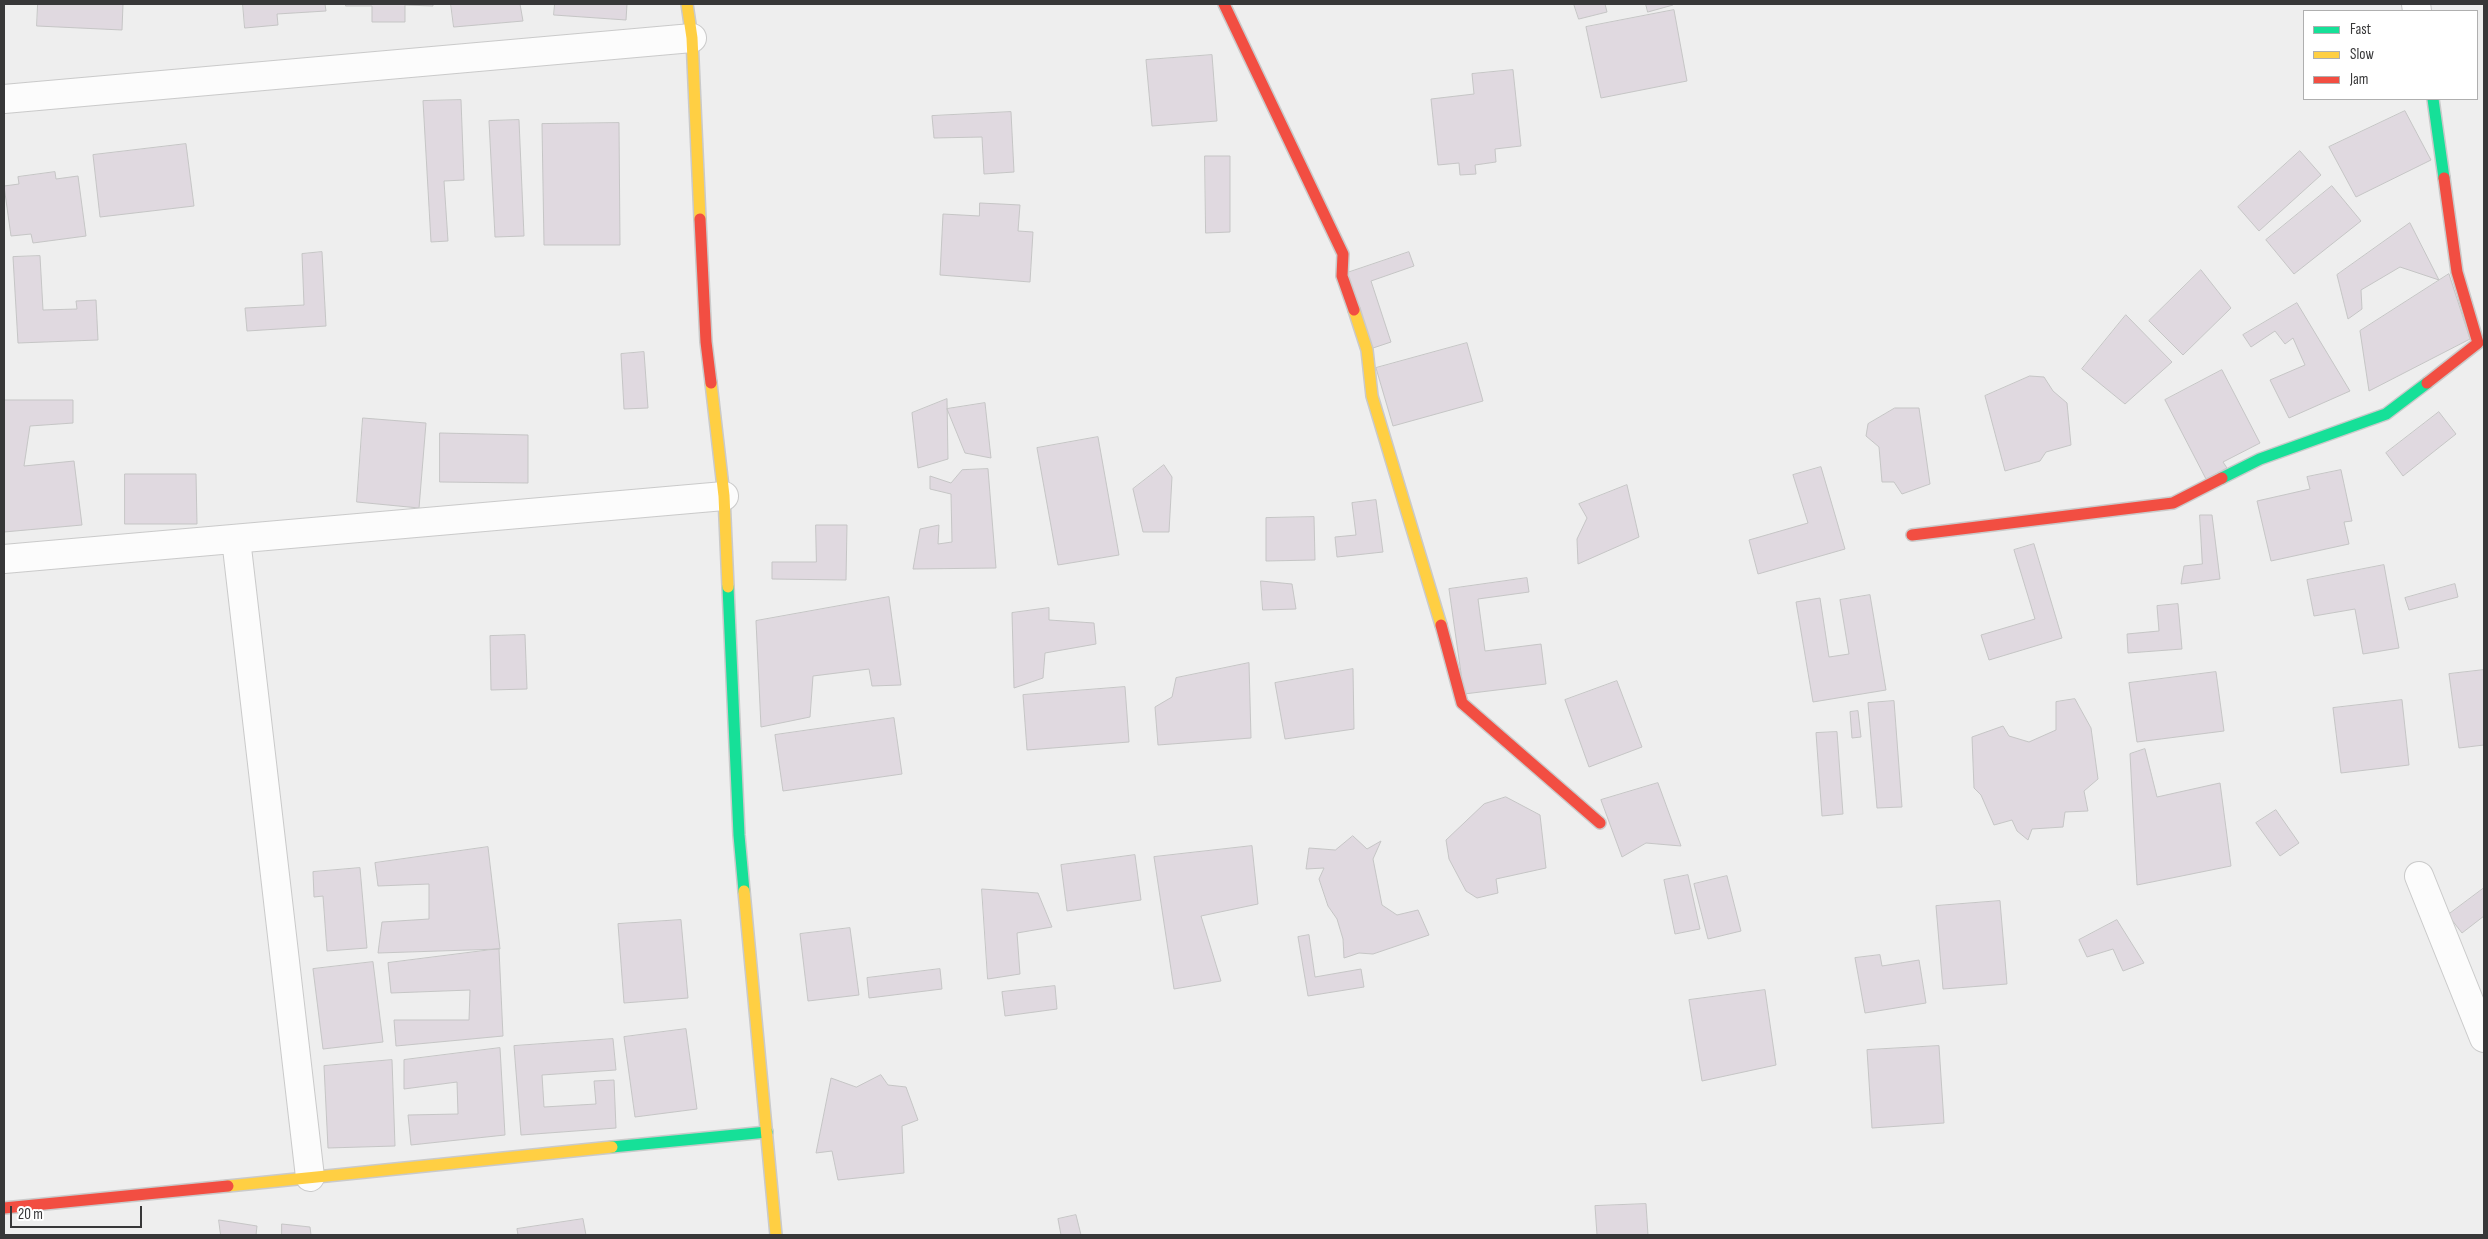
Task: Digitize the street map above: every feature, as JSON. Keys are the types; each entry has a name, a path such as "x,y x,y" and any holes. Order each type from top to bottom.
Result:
{"street":[{"path":"687,4 692,38 706,342 724,496 739,835 776,1235"},
{"path":"1224,4 1343,254 1342,276 1367,350 1372,396 1435,600 1451,669 1462,704 1600,823"},
{"path":"4,98 692,38"},
{"path":"1912,535 2173,503 2260,459 2386,414 2478,343 2457,272 2433,100"},
{"path":"4,559 724,496"},
{"path":"236,539 310,1177"},
{"path":"2419,876 2484,1038"},
{"path":"4,1208 767,1132"}],"building":[{"path":"38,4 123,4 122,30 37,26"},
{"path":"243,4 325,4 326,11 277,14 278,25 245,28"},
{"path":"346,4 433,4 433,6 405,5 405,22 372,22 372,6 346,6"},
{"path":"451,4 520,4 523,21 454,27"},
{"path":"555,4 627,4 626,20 554,15"},
{"path":"1574,4 1605,4 1607,12 1579,19"},
{"path":"1646,4 1673,4 1673,5 1648,12"},
{"path":"1674,10 1687,81 1601,98 1586,27"},
{"path":"1212,55 1217,121 1152,126 1146,60"},
{"path":"1513,70 1521,146 1495,149 1496,162 1475,165 1476,174 1460,175 1459,163 1438,165 1431,99 1474,94 1472,74"},
{"path":"461,100 464,180 444,181 448,241 431,242 423,101"},
{"path":"2405,111 2431,160 2356,197 2329,147"},
{"path":"1011,112 1014,172 984,174 982,137 934,138 932,116"},
{"path":"519,120 524,236 495,237 489,121"},
{"path":"619,123 620,245 544,245 542,124"},
{"path":"186,144 194,206 100,217 93,155"},
{"path":"2300,151 2321,175 2259,231 2238,207"},
{"path":"1205,156 1230,156 1230,232 1206,233"},
{"path":"55,172 56,179 78,176 86,236 33,243 31,234 11,236 4,186 19,184 18,177"},
{"path":"2332,186 2361,221 2294,274 2266,240"},
{"path":"980,203 1020,205 1018,231 1033,232 1030,282 940,275 943,214 979,216"},
{"path":"2410,223 2439,280 2400,267 2361,290 2362,309 2348,319 2337,275"},
{"path":"322,252 326,326 247,331 245,308 304,305 302,254"},
{"path":"1409,252 1414,266 1371,281 1391,342 1370,349 1344,274"},
{"path":"40,256 43,310 77,309 76,301 96,300 98,340 18,343 13,257"},
{"path":"2201,270 2231,308 2183,355 2149,321"},
{"path":"2449,274 2470,339 2369,391 2360,331"},
{"path":"2297,303 2350,391 2289,418 2270,380 2305,365 2293,338 2285,344 2275,331 2251,347 2243,335"},
{"path":"2126,315 2172,362 2125,404 2082,369"},
{"path":"1467,343 1483,401 1393,426 1376,368"},
{"path":"644,352 648,408 624,409 621,354"},
{"path":"2222,370 2260,443 2223,462 2227,468 2206,479 2165,400"},
{"path":"2030,376 2044,377 2053,391 2067,403 2071,445 2046,452 2040,461 2005,471 1985,396"},
{"path":"947,399 948,459 918,468 912,413"},
{"path":"4,400 73,400 73,423 30,426 24,466 74,461 82,525 4,532"},
{"path":"985,403 991,458 965,453 947,409"},
{"path":"1895,408 1919,408 1930,484 1902,494 1894,482 1882,482 1879,447 1866,436 1868,424"},
{"path":"2439,412 2456,434 2403,476 2386,453"},
{"path":"363,418 426,423 419,508 357,502"},
{"path":"440,433 528,435 528,483 440,482"},
{"path":"1098,437 1119,555 1058,565 1037,448"},
{"path":"1164,465 1172,477 1169,532 1143,532 1133,489"},
{"path":"1821,467 1845,549 1758,574 1749,540 1808,523 1793,475"},
{"path":"988,469 996,568 913,569 920,529 939,525 938,544 952,542 951,494 930,489 930,476 951,483 962,470"},
{"path":"2341,470 2352,521 2344,522 2349,544 2271,561 2257,501 2310,489 2307,477"},
{"path":"125,474 196,474 197,524 125,524"},
{"path":"1627,485 1639,537 1578,564 1577,539 1587,518 1579,504"},
{"path":"1376,500 1383,552 1337,557 1335,537 1356,535 1352,503"},
{"path":"2200,515 2212,515 2220,579 2181,584 2184,566 2202,564"},
{"path":"1314,517 1315,560 1266,561 1266,518"},
{"path":"816,525 847,525 846,580 772,579 772,562 816,562"},
{"path":"2034,544 2062,638 1989,660 1981,635 2035,619 2014,550"},
{"path":"2384,565 2399,648 2363,654 2355,609 2314,616 2307,580"},
{"path":"1527,578 1529,592 1478,599 1485,651 1541,644 1546,684 1464,694 1449,589"},
{"path":"1261,581 1292,584 1296,609 1263,610"},
{"path":"2455,584 2458,597 2409,610 2405,598"},
{"path":"1870,595 1886,690 1813,702 1796,602 1820,598 1829,657 1849,654 1840,600"},
{"path":"889,597 901,685 872,686 869,669 813,676 810,717 761,727 756,621"},
{"path":"2178,604 2182,649 2128,653 2127,634 2159,631 2157,606"},
{"path":"1049,608 1049,620 1094,623 1096,644 1045,653 1043,678 1014,688 1012,613"},
{"path":"525,635 527,689 491,690 490,636"},
{"path":"1249,663 1251,738 1158,745 1155,707 1172,697 1176,678"},
{"path":"1353,669 1354,729 1285,739 1275,683"},
{"path":"2484,670 2484,745 2459,748 2449,674"},
{"path":"2216,672 2224,731 2137,742 2129,683"},
{"path":"1617,681 1642,747 1589,767 1565,700"},
{"path":"1125,687 1129,742 1027,750 1023,695"},
{"path":"2075,699 2091,728 2098,779 2084,791 2088,811 2065,812 2063,827 2032,829 2028,840 2017,831 2012,820 1994,825 1981,795 1974,788 1972,737 2003,726 2009,736 2029,742 2056,730 2056,702"},
{"path":"2402,700 2409,765 2341,773 2333,708"},
{"path":"1894,701 1902,807 1877,808 1868,703"},
{"path":"1858,711 1861,737 1852,738 1850,712"},
{"path":"894,718 902,774 783,791 775,735"},
{"path":"1837,732 1843,814 1822,816 1816,733"},
{"path":"2145,749 2157,797 2220,783 2231,866 2137,885 2130,754"},
{"path":"1658,783 1681,846 1646,843 1622,857 1601,800"},
{"path":"1506,797 1540,815 1546,868 1496,879 1498,893 1477,898 1466,891 1449,859 1446,840 1484,804"},
{"path":"2276,810 2299,843 2280,856 2256,823"},
{"path":"1353,836 1367,849 1381,841 1373,859 1382,905 1397,915 1418,910 1429,935 1373,954 1359,953 1344,958 1343,939 1337,919 1328,906 1319,879 1324,868 1306,869 1309,848 1335,850"},
{"path":"1252,846 1258,904 1201,916 1221,981 1174,989 1154,857"},
{"path":"488,847 500,949 378,953 382,922 429,919 429,884 378,886 375,863"},
{"path":"1135,855 1141,900 1067,911 1061,865"},
{"path":"360,868 367,948 327,951 323,896 314,897 313,872"},
{"path":"1688,875 1700,929 1675,934 1664,880"},
{"path":"1727,876 1741,931 1708,939 1694,884"},
{"path":"2484,888 2484,916 2462,933 2448,915"},
{"path":"982,889 1038,893 1052,927 1017,933 1020,974 988,979"},
{"path":"2000,901 2007,984 1943,989 1936,906"},
{"path":"681,920 688,998 624,1003 618,924"},
{"path":"2117,920 2144,963 2123,971 2113,949 2087,957 2079,940"},
{"path":"850,928 859,995 808,1001 800,934"},
{"path":"1309,935 1315,977 1361,969 1364,987 1308,996 1298,937"},
{"path":"499,949 503,1036 396,1046 394,1020 469,1020 470,990 391,993 388,963"},
{"path":"1880,955 1882,966 1919,960 1926,1003 1865,1013 1855,958"},
{"path":"373,962 383,1042 323,1049 313,969"},
{"path":"940,969 942,989 869,998 867,978"},
{"path":"1055,986 1057,1009 1005,1016 1002,992"},
{"path":"1765,990 1776,1065 1702,1081 1689,1000"},
{"path":"686,1029 697,1109 635,1117 624,1037"},
{"path":"613,1039 616,1070 542,1075 544,1107 596,1104 594,1081 614,1080 616,1128 521,1135 514,1046"},
{"path":"1939,1046 1944,1123 1872,1128 1867,1050"},
{"path":"500,1048 505,1135 411,1145 408,1115 458,1114 457,1082 404,1089 404,1060"},
{"path":"392,1060 395,1146 328,1148 324,1066"},
{"path":"881,1075 888,1085 906,1087 918,1120 902,1126 904,1173 838,1180 832,1151 816,1153 831,1078 856,1087"},
{"path":"1646,1204 1648,1235 1597,1235 1595,1206"},
{"path":"1076,1215 1081,1235 1061,1235 1058,1219"},
{"path":"583,1219 586,1235 518,1235 517,1229"},
{"path":"219,1220 257,1226 256,1235 221,1235"},
{"path":"282,1224 310,1227 311,1235 282,1235"}],"traffic: fast":[{"path":"2433,100 2444,178"},
{"path":"2222,478 2260,459 2386,414 2427,383"},
{"path":"728,587 739,835 744,891"},
{"path":"612,1147 767,1132"}],"traffic: slow":[{"path":"687,4 692,38 700,219"},
{"path":"1354,310 1367,350 1372,396 1441,625"},
{"path":"711,383 724,496 728,587"},
{"path":"744,891 776,1235"},
{"path":"228,1186 612,1147"}],"traffic: jam":[{"path":"1224,4 1343,254 1342,276 1354,310"},
{"path":"2427,383 2478,343 2457,272 2444,178"},
{"path":"700,219 706,342 711,383"},
{"path":"1912,535 2173,503 2222,478"},
{"path":"1441,625 1462,703 1600,823"},
{"path":"4,1208 228,1186"}]}
